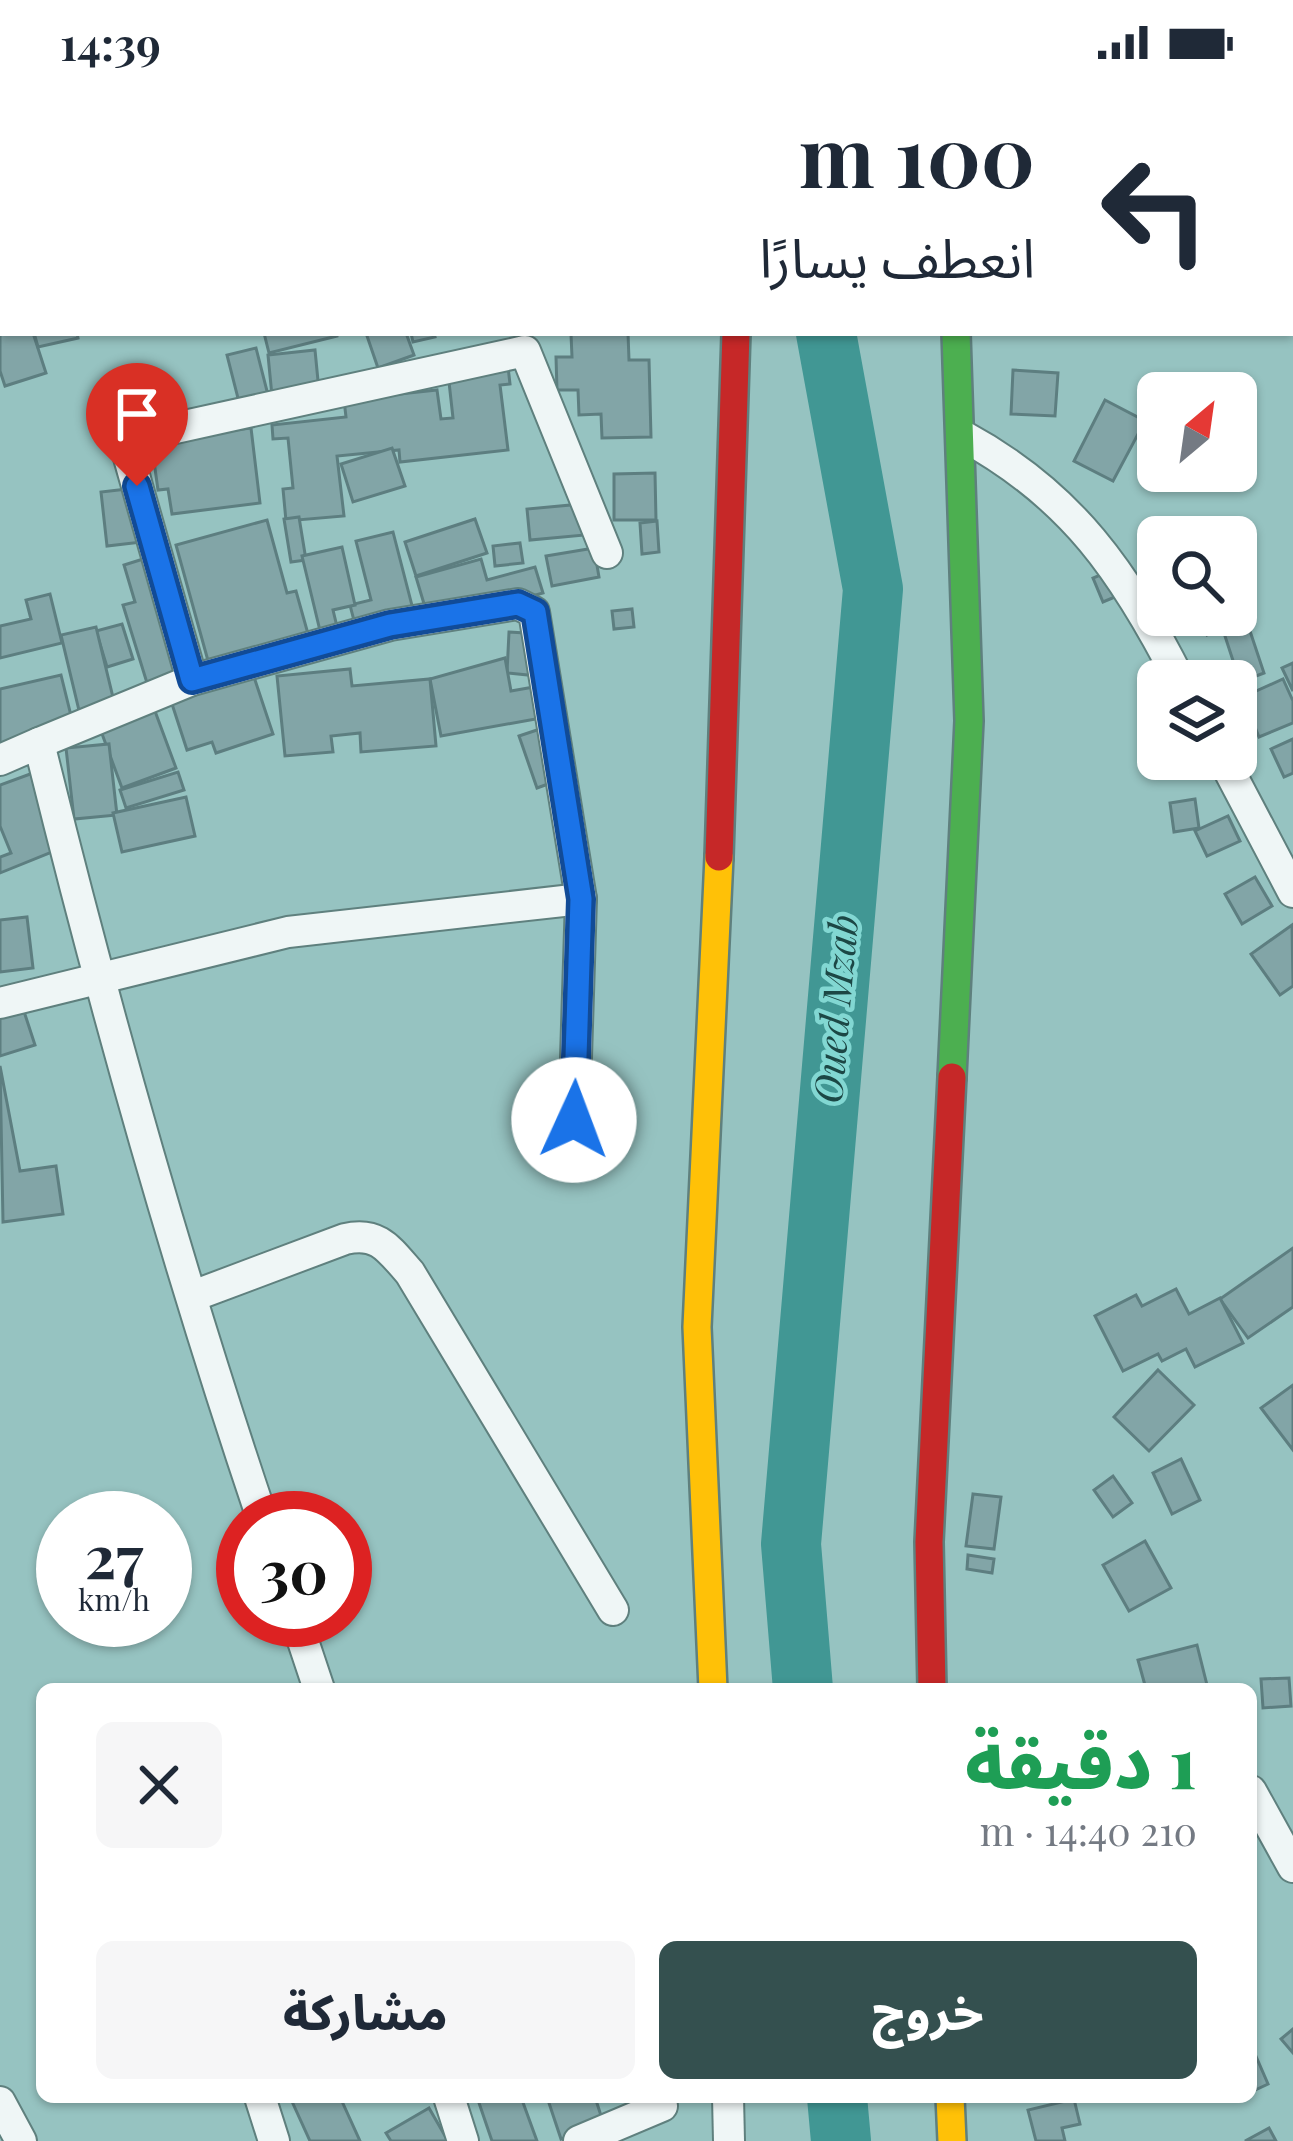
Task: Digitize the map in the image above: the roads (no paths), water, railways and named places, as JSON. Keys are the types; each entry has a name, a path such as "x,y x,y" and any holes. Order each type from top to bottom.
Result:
{"street":[{"path":"713,1683 697,1327 727,693 736,336"},
{"path":"932,1683 929,1542 969,721 956,336"},
{"path":"192,680 127,447 139,436 522,342 607,553"},
{"path":"963,436 1029,476 1070,510 1150,622 1169,660"},
{"path":"0,760 192,680 390,625 518,604 535,612 581,899 574,1120"},
{"path":"38,742 97,975 254,1491"},
{"path":"1234,780 1293,892"},
{"path":"0,1003 97,975 288,932 581,899"},
{"path":"193,1296 345,1239 366,1234 382,1242 410,1273 613,1610"},
{"path":"305,1647 317,1683"},
{"path":"1257,1802 1293,1867"},
{"path":"0,2102 21,2141"},
{"path":"262,2103 274,2141"},
{"path":"451,2103 463,2141"},
{"path":"728,2103 729,2141"},
{"path":"950,2103 952,2141"},
{"path":"579,2141 662,2107"}],"waterway":[{"name":"Oued Mzab","path":"803,1683 791,1544 873,589 827,336"},
{"name":"Oued Mzab","path":"838,2103 841,2141"}]}
